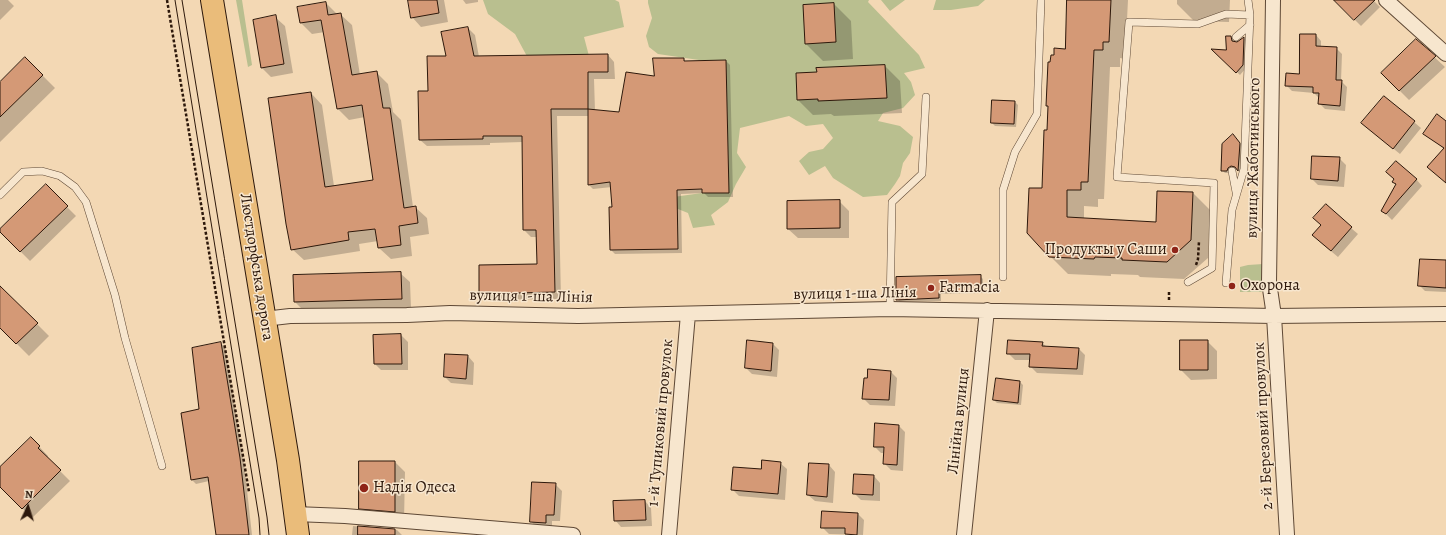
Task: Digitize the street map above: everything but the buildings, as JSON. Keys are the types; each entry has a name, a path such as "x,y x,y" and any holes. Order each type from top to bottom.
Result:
{"main road":[{"name":"Люстдорфська дорога","path":"212,0 288,460 297,525"}],"street":[{"name":"вулиця Жаботинського","path":"1273,0 1269,282 1274,316"},
{"path":"1386,0 1446,54"},
{"name":"вулиця 1-ша Лінія","path":"264,319 290,316 450,313 578,316 890,310 987,310 1274,316 1446,314"},
{"name":"Лінійна вулиця","path":"964,535 987,310"},
{"name":"1-й Тупиковий провулок","path":"669,535 688,314"},
{"name":"2-й Березовий провулок","path":"1274,316 1287,535"},
{"path":"297,525 345,516 574,535"}],"lane":[{"path":"1002,277 1003,190 1015,152 1037,114 1041,0"},
{"path":"1226,283 1232,210 1244,169 1250,25 1248,0"},
{"path":"1188,282 1212,268 1214,183 1117,177 1128,22 1198,24 1226,14 1250,15"},
{"path":"1236,36 1250,25"},
{"path":"890,310 892,202 922,174 926,97"},
{"path":"0,195 23,172 42,171 60,176 75,187 86,202 115,295 125,338 162,466"},
{"path":"1232,171 1237,194"}],"path":[{"path":"167,0 249,492"},
{"path":"1198,259 1199,241"}],"green space":[{"path":"236,0 242,0 252,65 248,67"},
{"path":"483,0 615,0 619,2 624,27 584,37 589,56 530,62 515,34 488,14"},
{"path":"648,0 869,0 868,2 919,55 925,68 904,73 911,82 915,95 903,108 883,113 878,121 900,126 913,137 910,153 903,163 900,176 887,195 863,197 833,178 825,166 809,175 799,161 809,152 823,149 833,138 823,124 806,126 789,116 740,128 737,153 746,167 728,202 711,215 715,225 693,228 688,213 663,203 659,199 702,193 729,193 726,60 699,60 658,54 649,47 646,36 652,18"},
{"path":"881,0 905,0 890,11"},
{"path":"936,0 985,0 978,6 951,10 933,10"},
{"path":"1263,264 1262,292 1240,292 1240,267"}],"tram line":[{"path":"175,0 259,518 260,535"},
{"path":"182,0 269,535"}],"place":[{"name":"Продукты у Саши","path":"1175,250"},
{"name":"Охорона","path":"1232,286"},
{"name":"Farmacia","path":"931,288"},
{"name":"Надія Одеса","path":"364,488"}]}
